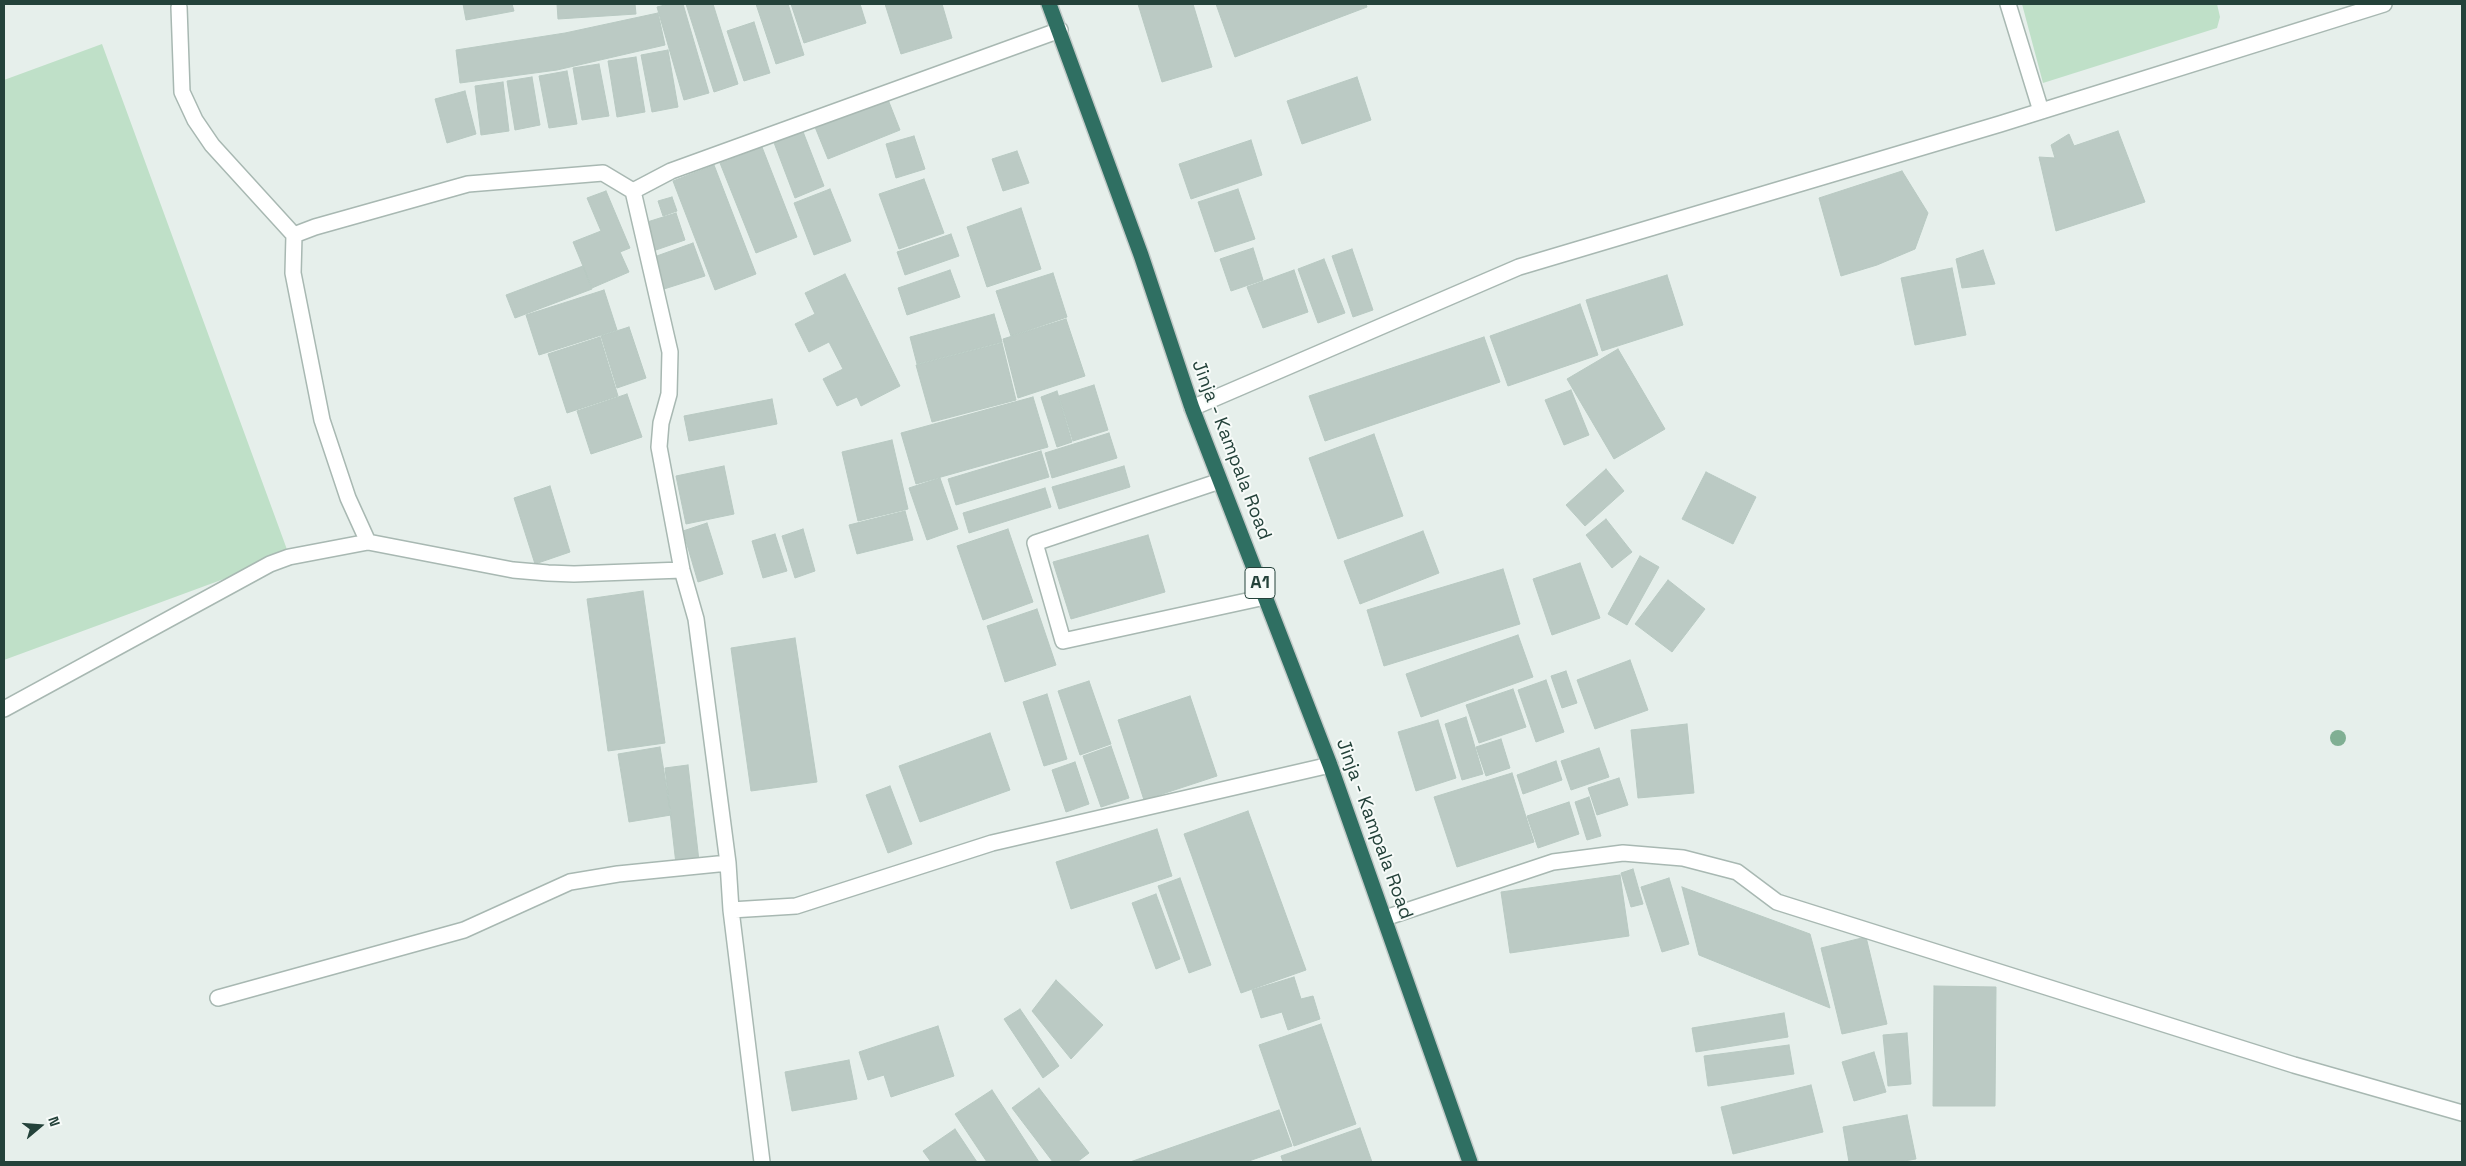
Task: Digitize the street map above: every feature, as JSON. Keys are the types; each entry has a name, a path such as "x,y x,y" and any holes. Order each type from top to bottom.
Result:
{"highway":[{"name":"Jinja - Kampala Road","path":"1049,4 1060,30 1192,408 1330,765 1470,1162"}],"street":[{"path":"2008,4 2041,112"},
{"path":"1192,408 1519,267 2041,112 2384,4"},
{"path":"179,7 182,92 195,120 212,145 294,235 293,273 322,420 348,498 368,542"},
{"path":"633,191 671,171 1060,30"},
{"path":"294,235 315,226 468,184 603,173 633,191 670,352 669,394 661,423 658,447 682,570 696,619 728,863 731,910 762,1162"},
{"path":"1220,481 1036,543 1063,641 1265,597"},
{"path":"4,709 270,564 289,557 368,542 513,570 574,574 682,570"},
{"path":"731,910 796,906 992,843 1330,765"},
{"path":"1385,918 1553,862 1623,853 1683,858 1737,872 1777,902 2294,1065 2462,1113"},
{"path":"218,998 464,930 570,882 618,874 728,863"}],"green space":[{"path":"2022,4 2217,4 2220,17 2217,28 2043,83"},
{"path":"102,44 289,555 4,660 4,80"}],"building":[{"path":"463,4 512,4 514,11 466,20"},
{"path":"557,4 635,4 636,14 558,19"},
{"path":"669,4 683,4 709,93 684,100 657,7"},
{"path":"686,4 713,4 738,84 714,92"},
{"path":"756,4 788,4 804,55 776,64"},
{"path":"791,4 860,4 866,23 804,43"},
{"path":"885,4 942,4 952,38 901,54"},
{"path":"1138,4 1193,4 1212,67 1162,82"},
{"path":"1216,4 1366,4 1367,7 1235,57"},
{"path":"658,13 665,45 557,70 460,83 456,50 565,33"},
{"path":"754,22 770,73 744,81 727,31"},
{"path":"668,50 678,107 652,112 641,55"},
{"path":"636,57 645,112 617,117 608,61"},
{"path":"599,64 609,116 582,120 573,68"},
{"path":"567,71 577,124 549,128 539,76"},
{"path":"532,77 540,125 515,130 507,81"},
{"path":"1357,77 1371,120 1302,144 1287,101"},
{"path":"503,82 509,131 481,135 475,86"},
{"path":"465,91 476,134 447,143 435,99"},
{"path":"887,97 900,130 828,159 815,127"},
{"path":"802,129 824,186 795,198 773,140"},
{"path":"2118,131 2145,202 2056,231 2039,157 2055,158 2051,145 2069,134 2074,146"},
{"path":"914,136 925,169 896,178 886,144"},
{"path":"1251,140 1262,175 1191,199 1179,164"},
{"path":"762,147 797,237 756,253 720,163"},
{"path":"1017,151 1029,183 1003,191 992,159"},
{"path":"714,165 756,274 715,290 673,181"},
{"path":"1902,171 1928,213 1915,249 1877,265 1841,276 1819,198"},
{"path":"924,179 944,233 899,249 879,194"},
{"path":"830,189 851,241 814,255 794,203"},
{"path":"1238,189 1255,239 1215,252 1198,202"},
{"path":"606,191 630,248 620,252 629,272 592,288 573,242 601,231 587,198"},
{"path":"672,197 677,211 663,216 658,201"},
{"path":"1021,208 1041,269 987,287 967,227"},
{"path":"676,213 685,240 653,251 644,223"},
{"path":"951,234 959,256 905,275 897,252"},
{"path":"693,243 705,276 664,289 654,257"},
{"path":"1253,248 1263,280 1231,291 1220,259"},
{"path":"1352,249 1373,310 1353,317 1332,256"},
{"path":"1983,250 1995,284 1962,288 1956,259"},
{"path":"1324,259 1345,313 1318,323 1298,269"},
{"path":"583,266 592,289 515,318 506,295"},
{"path":"1952,268 1966,335 1915,345 1901,278"},
{"path":"950,270 960,297 907,315 898,288"},
{"path":"1294,270 1308,312 1263,328 1247,287"},
{"path":"1053,273 1067,317 1011,336 996,291"},
{"path":"845,274 900,386 861,406 857,397 837,406 823,379 843,369 829,342 809,352 795,324 815,314 805,293"},
{"path":"1667,275 1683,325 1602,351 1586,300"},
{"path":"604,290 617,330 539,355 526,315"},
{"path":"1580,304 1598,355 1508,386 1490,336"},
{"path":"994,314 1002,342 917,364 910,337"},
{"path":"1066,319 1085,376 1018,398 1003,339"},
{"path":"629,327 646,378 617,388 601,336"},
{"path":"600,337 618,396 567,413 548,354"},
{"path":"1484,337 1500,382 1325,441 1309,396"},
{"path":"1002,343 1016,400 932,422 916,365"},
{"path":"1618,349 1665,429 1614,459 1567,379"},
{"path":"1094,385 1108,430 1073,441 1059,396"},
{"path":"1571,390 1589,435 1564,445 1545,400"},
{"path":"1057,391 1072,442 1057,447 1041,397"},
{"path":"627,394 642,437 591,454 577,411"},
{"path":"1033,397 1048,447 916,484 901,433"},
{"path":"772,399 777,424 689,441 684,416"},
{"path":"1109,433 1117,458 1052,478 1045,453"},
{"path":"1374,434 1403,516 1338,539 1309,458"},
{"path":"892,440 908,509 858,521 842,452"},
{"path":"1041,451 1049,477 956,505 948,479"},
{"path":"724,466 734,514 686,524 676,476"},
{"path":"1124,466 1130,487 1059,509 1052,487"},
{"path":"1606,469 1624,491 1585,526 1566,505"},
{"path":"1706,472 1756,497 1733,544 1682,519"},
{"path":"940,478 958,529 927,540 909,488"},
{"path":"550,486 570,552 535,564 514,498"},
{"path":"1045,488 1051,507 969,533 963,513"},
{"path":"905,511 913,540 857,554 849,525"},
{"path":"1606,519 1632,552 1612,568 1586,535"},
{"path":"707,523 723,574 698,582 683,531"},
{"path":"803,529 815,571 795,578 782,536"},
{"path":"1008,529 1033,602 983,620 957,546"},
{"path":"1423,531 1439,573 1360,604 1344,561"},
{"path":"775,534 787,571 763,578 752,541"},
{"path":"1148,535 1165,592 1071,619 1053,562"},
{"path":"1640,556 1659,567 1627,625 1608,614"},
{"path":"1580,563 1600,618 1552,635 1533,579"},
{"path":"1503,569 1520,624 1384,666 1367,610"},
{"path":"1668,580 1705,609 1672,652 1635,624"},
{"path":"643,591 665,743 608,751 587,599"},
{"path":"1037,609 1056,665 1005,682 987,626"},
{"path":"1518,635 1533,677 1421,717 1406,674"},
{"path":"795,638 817,782 751,791 731,648"},
{"path":"1630,660 1648,710 1595,729 1577,680"},
{"path":"1566,671 1577,703 1562,708 1551,676"},
{"path":"1546,680 1564,732 1536,742 1518,690"},
{"path":"1089,681 1111,744 1080,755 1058,691"},
{"path":"1513,689 1526,727 1479,743 1466,705"},
{"path":"1047,694 1067,759 1044,766 1023,702"},
{"path":"1190,696 1217,776 1144,800 1118,720"},
{"path":"1466,717 1483,774 1462,780 1445,724"},
{"path":"1438,720 1456,778 1416,791 1398,732"},
{"path":"1687,724 1694,793 1638,798 1631,730"},
{"path":"990,733 1010,790 920,822 899,766"},
{"path":"1501,739 1510,768 1486,776 1476,747"},
{"path":"1111,746 1129,798 1101,807 1083,756"},
{"path":"660,747 671,815 629,822 618,754"},
{"path":"1599,748 1609,777 1571,790 1561,761"},
{"path":"1556,761 1562,780 1523,794 1517,775"},
{"path":"1075,762 1089,804 1066,812 1052,770"},
{"path":"688,765 699,861 676,864 665,768"},
{"path":"1512,773 1534,842 1457,867 1434,797"},
{"path":"1619,778 1628,805 1597,815 1588,788"},
{"path":"890,786 912,844 888,853 866,795"},
{"path":"1589,797 1601,836 1587,840 1575,802"},
{"path":"1569,802 1579,834 1538,848 1527,816"},
{"path":"1248,811 1306,970 1241,993 1184,834"},
{"path":"1157,829 1172,876 1071,909 1056,862"},
{"path":"1633,869 1643,904 1631,907 1621,873"},
{"path":"1620,875 1629,936 1510,953 1501,892"},
{"path":"1180,878 1211,965 1189,973 1158,886"},
{"path":"1669,878 1689,944 1662,952 1641,887"},
{"path":"1682,887 1810,934 1830,1008 1699,955"},
{"path":"1156,894 1180,959 1156,969 1132,903"},
{"path":"1866,937 1887,1024 1842,1034 1821,948"},
{"path":"1294,977 1301,999 1313,996 1320,1019 1288,1030 1282,1012 1261,1018 1252,990"},
{"path":"1056,980 1103,1025 1071,1059 1032,1011"},
{"path":"1934,986 1996,987 1995,1106 1933,1106"},
{"path":"1020,1009 1059,1066 1043,1078 1004,1019"},
{"path":"1784,1013 1788,1037 1696,1052 1692,1028"},
{"path":"1321,1024 1356,1124 1294,1146 1259,1045"},
{"path":"938,1026 954,1076 891,1097 884,1075 868,1080 859,1052"},
{"path":"1907,1033 1911,1084 1888,1086 1883,1035"},
{"path":"1789,1045 1794,1074 1708,1086 1704,1056"},
{"path":"1874,1052 1886,1092 1854,1101 1842,1062"},
{"path":"849,1060 857,1099 792,1111 785,1072"},
{"path":"1811,1085 1823,1132 1733,1154 1721,1107"},
{"path":"1039,1088 1089,1153 1077,1162 1053,1162 1012,1108"},
{"path":"992,1090 1039,1162 987,1162 955,1114"},
{"path":"1279,1110 1292,1146 1246,1162 1130,1162"},
{"path":"1907,1115 1916,1159 1898,1162 1849,1162 1843,1127"},
{"path":"1360,1128 1372,1162 1283,1162 1281,1156"},
{"path":"955,1129 977,1162 931,1162 923,1151"}]}
